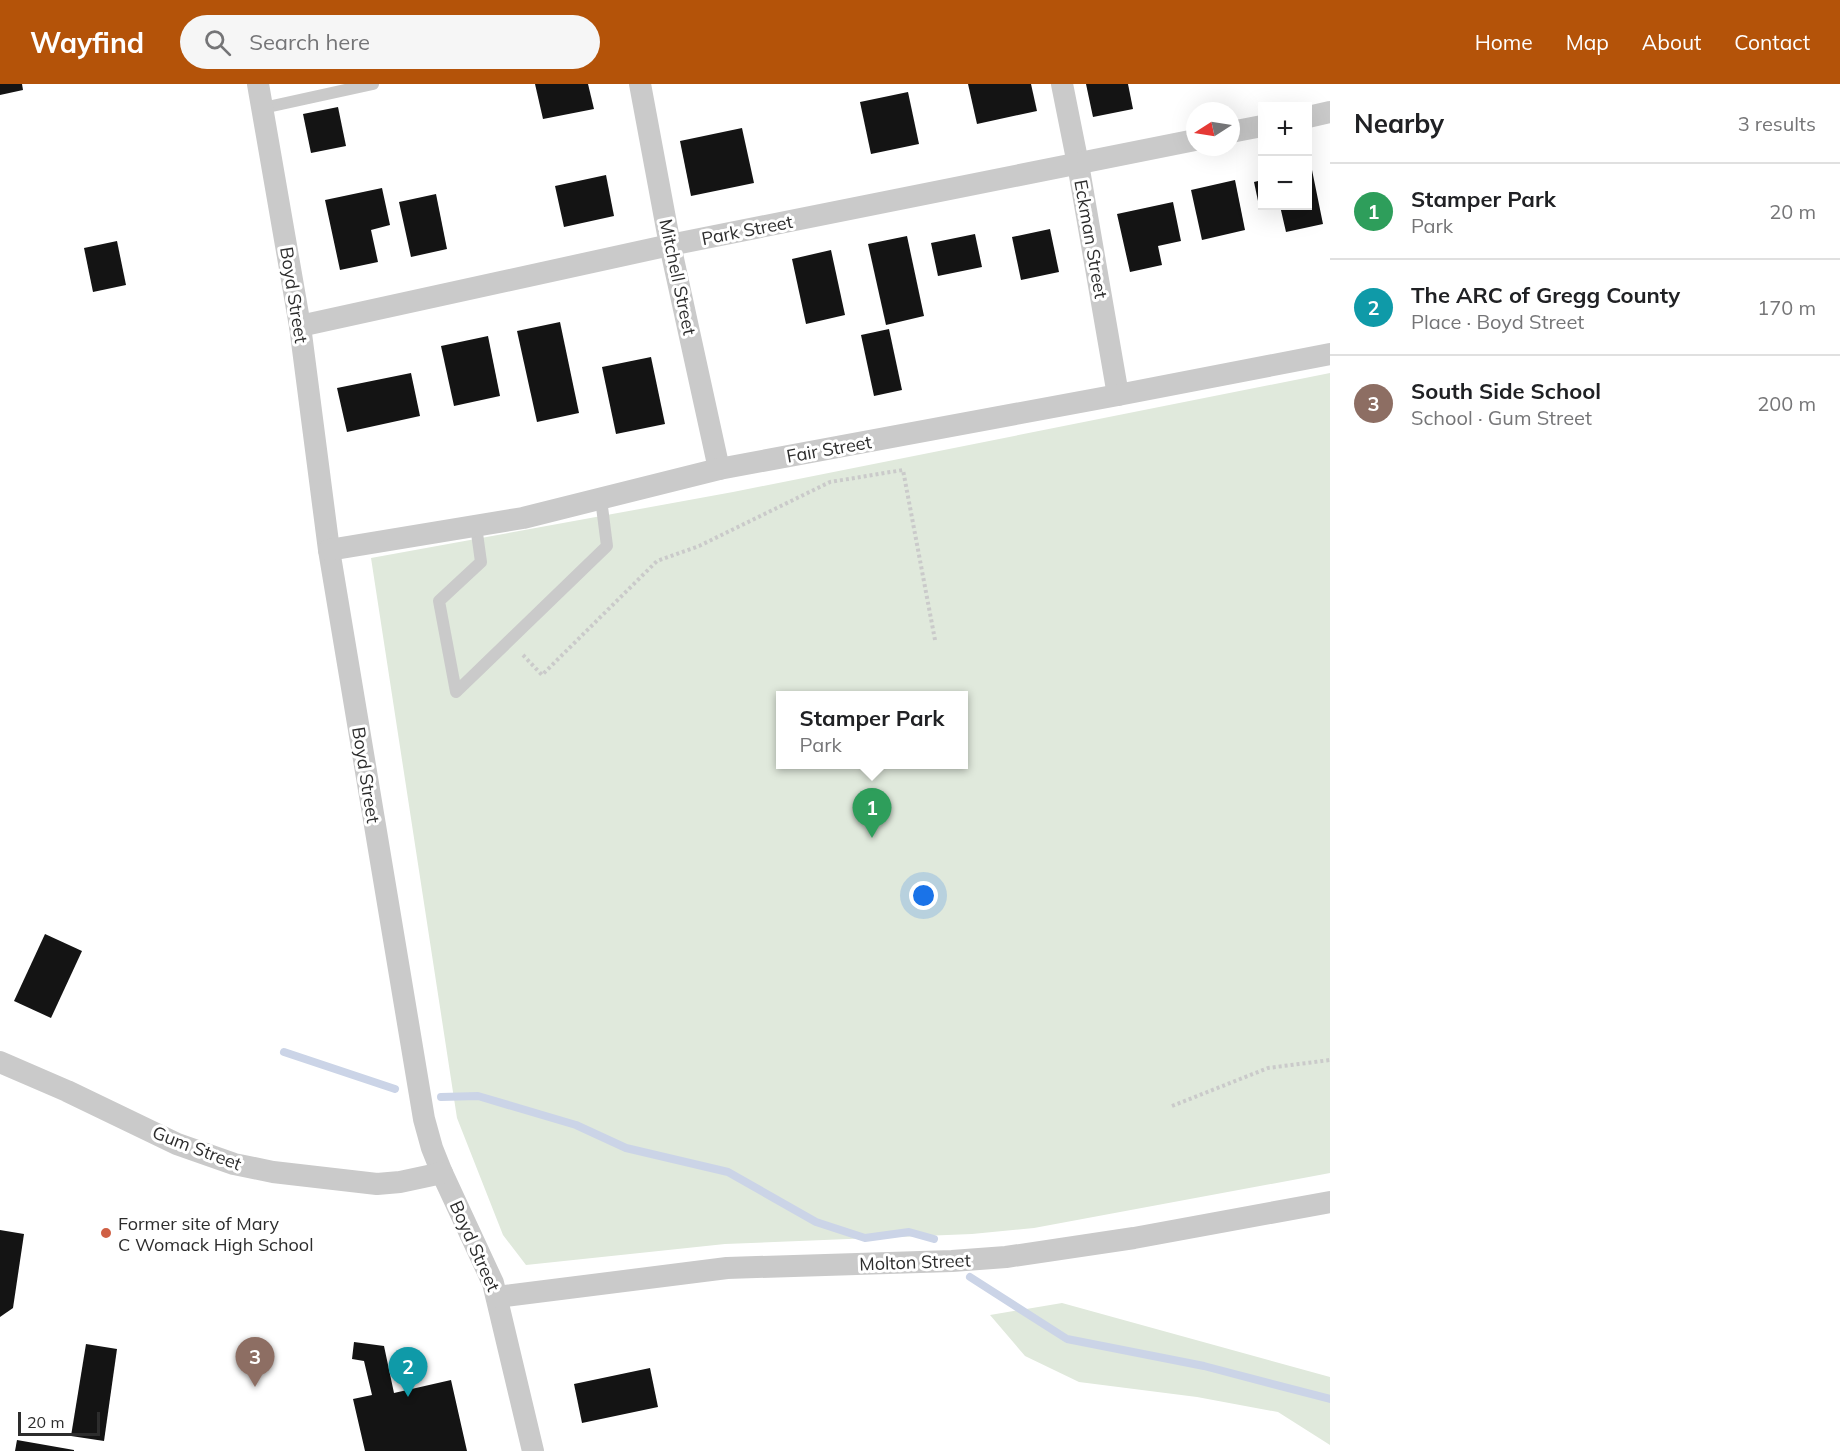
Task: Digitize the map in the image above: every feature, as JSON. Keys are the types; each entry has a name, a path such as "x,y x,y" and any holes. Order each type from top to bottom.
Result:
{"street":[{"name":"Boyd Street","path":"258,84 300,326 329,550 423,1119 442,1173 488,1269 497,1297 533,1451"},
{"name":"Mitchell Street","path":"640,84 670,245 719,469"},
{"name":"Eckman Street","path":"1062,84 1119,395"},
{"path":"1312,116 1330,112"},
{"path":"1240,130 1258,127"},
{"name":"Park Street","path":"300,326 670,245 1186,142"},
{"name":"Fair Street","path":"329,550 523,518 719,469 1330,354"},
{"name":"Gum Street","path":"0,1062 67,1091 177,1144 234,1164 273,1172 377,1184 400,1182 442,1173"},
{"name":"Molton Street","path":"497,1297 727,1268 952,1261 1006,1257 1134,1238 1330,1202"}],"lane":[{"path":"263,108 373,84"},
{"path":"476,526 481,562 439,601 456,692 607,546 601,499"}],"path":[{"path":"510,640 542,675 657,561 699,546 830,482 903,470 935,640"},
{"path":"1172,1106 1268,1068 1330,1060"}],"shaded area":[{"path":"1330,373 1330,1173 1034,1228 972,1234 725,1244 526,1265 503,1235 457,1118 371,558 733,492"},
{"path":"1062,1303 1330,1377 1330,1445 1278,1412 1197,1397 1079,1382 1025,1356 990,1315"}],"building":[{"path":"0,84 22,84 23,90 0,95"},
{"path":"535,84 588,84 594,109 543,119"},
{"path":"968,84 1031,84 1037,111 977,124"},
{"path":"1086,84 1128,84 1133,109 1093,117"},
{"path":"908,92 919,144 871,154 860,102"},
{"path":"338,107 346,146 311,153 303,114"},
{"path":"742,128 754,183 691,196 680,141"},
{"path":"1312,170 1323,224 1286,232 1281,210 1312,210"},
{"path":"606,175 614,216 564,227 555,186"},
{"path":"1235,180 1245,230 1202,240 1191,190"},
{"path":"1258,181 1258,201 1254,182"},
{"path":"382,188 390,225 371,230 378,262 340,270 325,200"},
{"path":"436,194 447,249 411,257 399,202"},
{"path":"1173,202 1181,241 1158,246 1162,265 1130,272 1117,214"},
{"path":"1050,229 1059,272 1021,280 1012,237"},
{"path":"975,234 982,267 938,276 931,243"},
{"path":"907,236 924,316 886,325 868,244"},
{"path":"117,241 126,285 93,292 84,248"},
{"path":"831,250 845,315 806,324 792,259"},
{"path":"560,322 579,413 537,422 517,331"},
{"path":"889,329 902,390 874,396 861,335"},
{"path":"488,336 500,396 454,406 441,346"},
{"path":"651,357 665,424 616,434 602,367"},
{"path":"411,373 420,416 347,432 337,388"},
{"path":"45,934 82,951 51,1018 14,1001"},
{"path":"0,1230 24,1234 13,1308 0,1317"},
{"path":"354,1342 384,1346 394,1393 451,1380 467,1451 365,1451 353,1399 372,1395 364,1361 352,1359"},
{"path":"86,1344 117,1349 104,1441 71,1436"},
{"path":"650,1368 658,1407 582,1423 574,1384"},
{"path":"17,1440 74,1450 74,1451 15,1451"}],"waterway":[{"path":"284,1052 395,1089"},
{"path":"441,1097 478,1096 576,1125 626,1148 728,1172 816,1222 865,1238 909,1232 934,1239"},
{"path":"970,1277 1067,1339 1204,1366 1330,1399"}],"place":[{"name":"Stamper Park","path":"872,838"},
{"name":"Former site of Mary C Womack High School","path":"106,1233"},
{"name":"South Side School","path":"255,1387"},
{"name":"The ARC of Gregg County","path":"408,1397"}]}
